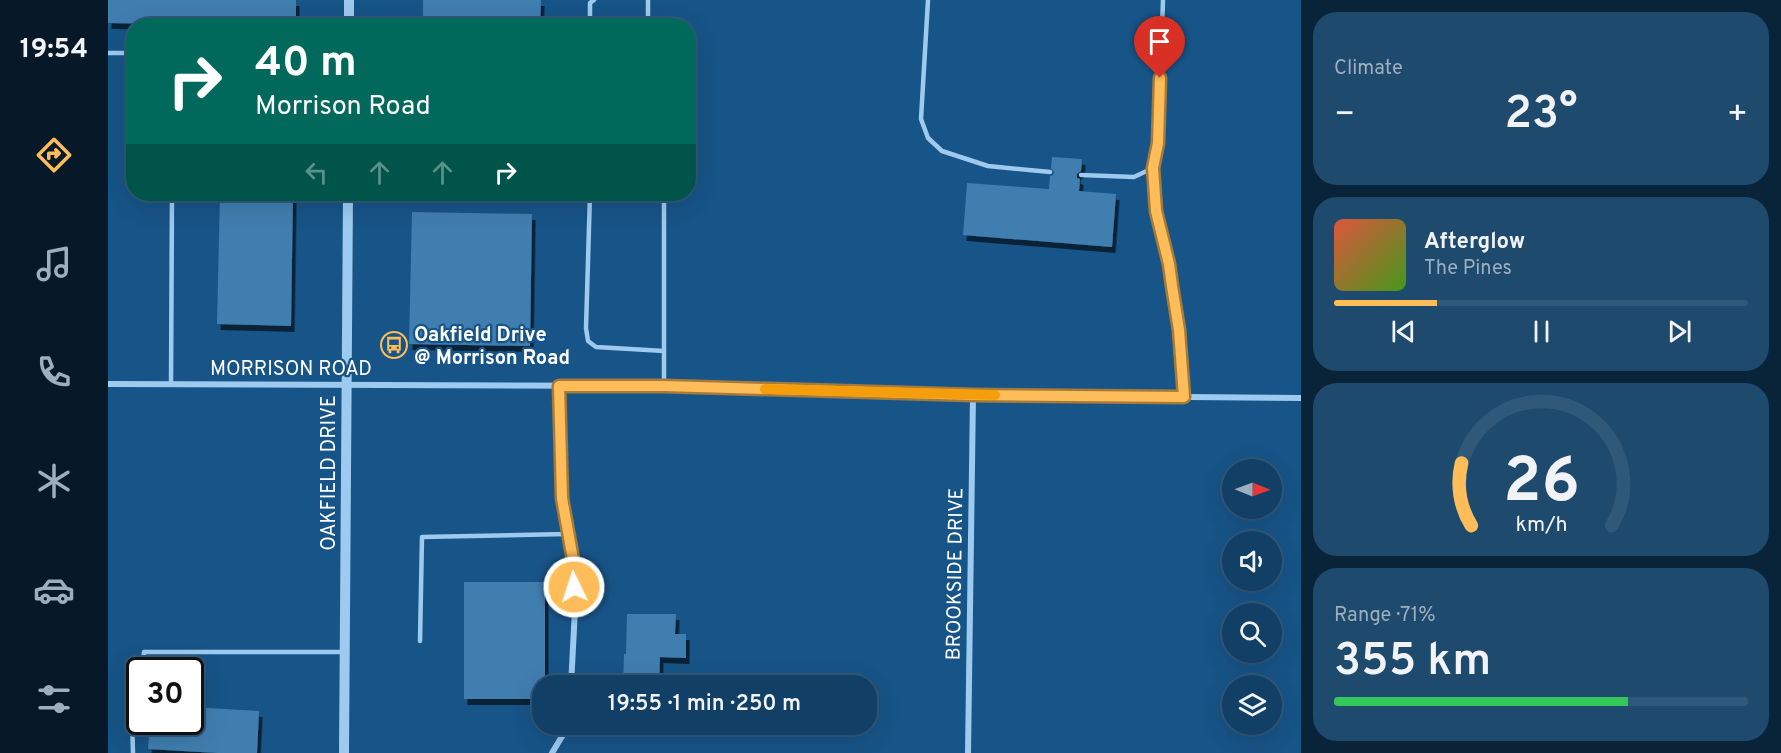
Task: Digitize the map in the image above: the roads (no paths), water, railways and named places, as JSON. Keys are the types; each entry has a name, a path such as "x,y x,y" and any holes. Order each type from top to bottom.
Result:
{"street":[{"path":"349,18 350,0"},
{"name":"OAKFIELD DRIVE","path":"344,753 348,201"},
{"name":"MORRISON ROAD","path":"108,384 664,386 973,395 1301,398"},
{"path":"559,386 561,477 567,534 574,565 575,609 572,675"},
{"name":"BROOKSIDE DRIVE","path":"968,753 973,395"},
{"path":"552,753 563,735"}],"lane":[{"path":"591,18 590,3 594,0"},
{"path":"928,0 921,119 928,138 942,151 988,166 1050,172"},
{"path":"1163,0 1158,143 1153,168 1156,211 1169,264 1179,330 1184,397"},
{"path":"646,1 647,18"},
{"path":"108,53 126,53"},
{"path":"1081,175 1134,177 1153,168"},
{"path":"171,384 172,201"},
{"path":"590,201 586,328 588,341 596,347 664,351"},
{"path":"663,201 664,386"},
{"path":"420,641 422,537 567,534"},
{"path":"143,657 144,652 345,652"},
{"path":"132,735 133,753"}],"place":[{"name":"Oakfield Drive @ Morrison Road","path":"394,345"}]}
